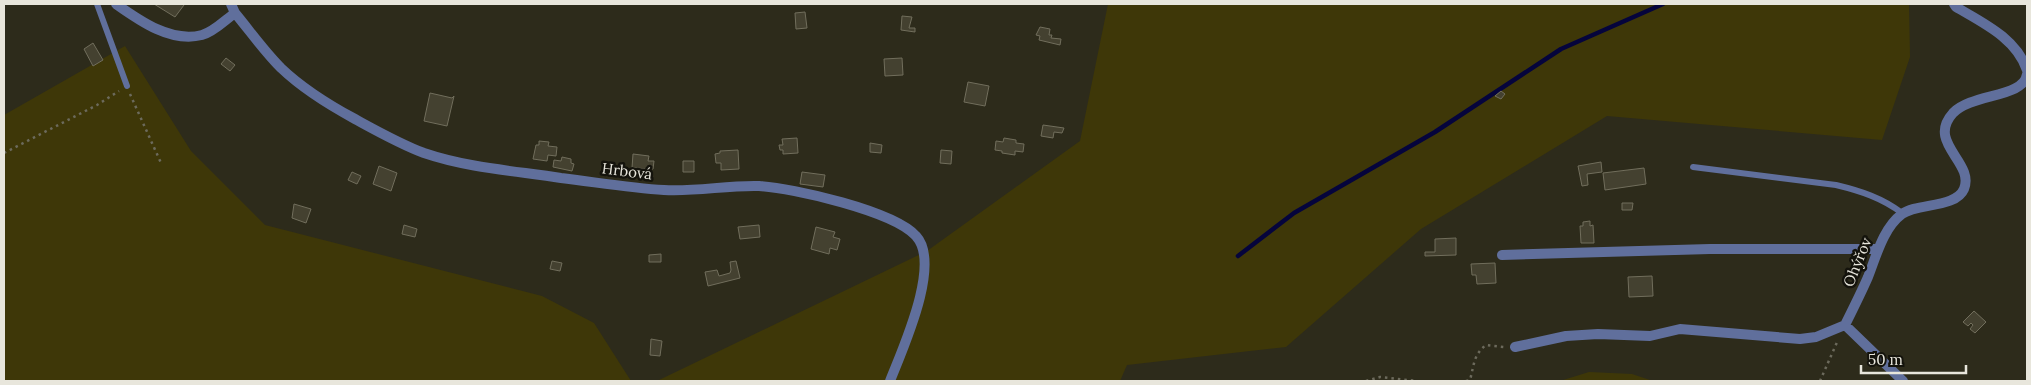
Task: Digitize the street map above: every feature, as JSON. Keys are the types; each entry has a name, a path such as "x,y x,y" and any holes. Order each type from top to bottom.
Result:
{"street":[{"path":"116,4 139,20 160,31 184,36 203,35 218,27 233,8"},
{"path":"1954,4 2012,45 2023,59 2027,70"},
{"name":"Hrbová","path":"233,8 281,68 327,104 391,139 423,152 485,167 666,190 758,186 784,189 880,216 903,225 916,236 923,247 925,258 919,306 890,381"},
{"path":"1902,214 1952,200 1963,192 1966,182 1965,171 1949,148 1946,138 1946,124 1954,112 1969,102 2018,89 2026,80 2027,74"},
{"name":"Ohýřov","path":"1845,325 1868,275 1877,249 1886,233 1902,214"},
{"path":"1502,255 1710,249 1877,249"},
{"path":"1515,347 1566,336 1598,334 1650,336 1680,329 1800,339 1823,335 1845,325 1903,381"}],"lane":[{"path":"97,4 127,86"},
{"path":"1693,168 1836,185 1859,190 1886,202 1902,214"}],"path":[{"path":"4,153 97,105 127,86 161,163"},
{"path":"1820,381 1845,325"},
{"path":"1466,381 1470,380 1476,356 1486,346 1515,347"},
{"path":"1366,381 1380,377 1417,381"}],"shaded area":[{"path":"1108,4 1909,4 1910,57 1882,140 1607,116 1421,229 1286,347 1127,365 1120,381 657,381 927,251 1080,141"},
{"path":"125,46 191,151 265,225 542,296 594,323 631,381 4,381 4,115"},
{"path":"1589,372 1632,374 1653,381 1560,381"}],"building":[{"path":"154,4 183,4 184,5 175,17"},
{"path":"805,12 807,28 796,29 795,13"},
{"path":"902,16 912,17 909,28 915,28 915,32 901,30"},
{"path":"1040,27 1050,29 1049,35 1052,35 1051,38 1061,39 1060,45 1039,40 1040,36 1036,35"},
{"path":"93,43 103,60 93,66 84,49"},
{"path":"226,58 235,65 230,71 221,64"},
{"path":"902,58 903,75 885,76 884,59"},
{"path":"968,82 989,86 985,106 964,102"},
{"path":"1501,91 1505,94 1501,99 1495,96"},
{"path":"430,93 452,98 454,96 447,126 424,121"},
{"path":"1043,125 1064,128 1062,133 1054,132 1053,138 1041,136"},
{"path":"797,138 798,153 783,154 783,150 780,150 779,145 783,145 782,139"},
{"path":"1004,138 1016,140 1016,143 1024,144 1023,152 1015,151 1015,155 995,150 996,141 1003,142"},
{"path":"539,141 549,142 548,146 557,147 556,156 548,155 547,161 533,159 536,145 539,145"},
{"path":"870,143 882,145 881,153 870,152"},
{"path":"738,150 739,169 721,170 721,163 716,163 715,154 720,153 720,151"},
{"path":"941,150 952,151 951,164 940,163"},
{"path":"633,154 649,156 648,161 654,161 653,169 632,168"},
{"path":"562,157 571,159 571,163 574,164 572,171 553,167 554,160 561,161"},
{"path":"683,161 694,161 694,172 683,172"},
{"path":"1601,162 1602,172 1587,174 1588,185 1582,186 1578,166"},
{"path":"379,166 397,173 391,191 373,184"},
{"path":"1644,168 1646,184 1605,190 1603,173"},
{"path":"352,172 361,176 357,184 348,180"},
{"path":"802,172 825,175 823,187 800,184"},
{"path":"1622,203 1633,203 1632,210 1622,210"},
{"path":"294,204 311,209 306,223 292,218"},
{"path":"1590,221 1590,226 1593,225 1594,243 1581,243 1580,226 1583,226 1583,222"},
{"path":"404,225 417,229 415,237 402,234"},
{"path":"759,225 760,237 740,239 738,227"},
{"path":"816,227 835,232 833,237 840,239 837,250 830,248 829,254 811,249"},
{"path":"1456,238 1456,255 1425,256 1425,252 1435,252 1435,239"},
{"path":"661,254 661,262 649,262 649,255"},
{"path":"552,261 562,263 560,271 550,269"},
{"path":"736,261 740,278 708,286 705,272 717,270 719,276 730,273 730,262"},
{"path":"1495,263 1496,283 1477,284 1476,275 1472,275 1471,264"},
{"path":"1652,276 1653,296 1629,297 1628,277"},
{"path":"1974,311 1986,322 1975,333 1970,329 1973,325 1971,323 1968,326 1963,322"},
{"path":"651,339 662,341 660,356 650,355"}],"waterway":[{"path":"1238,256 1294,213 1435,132 1561,49 1663,4"}]}
